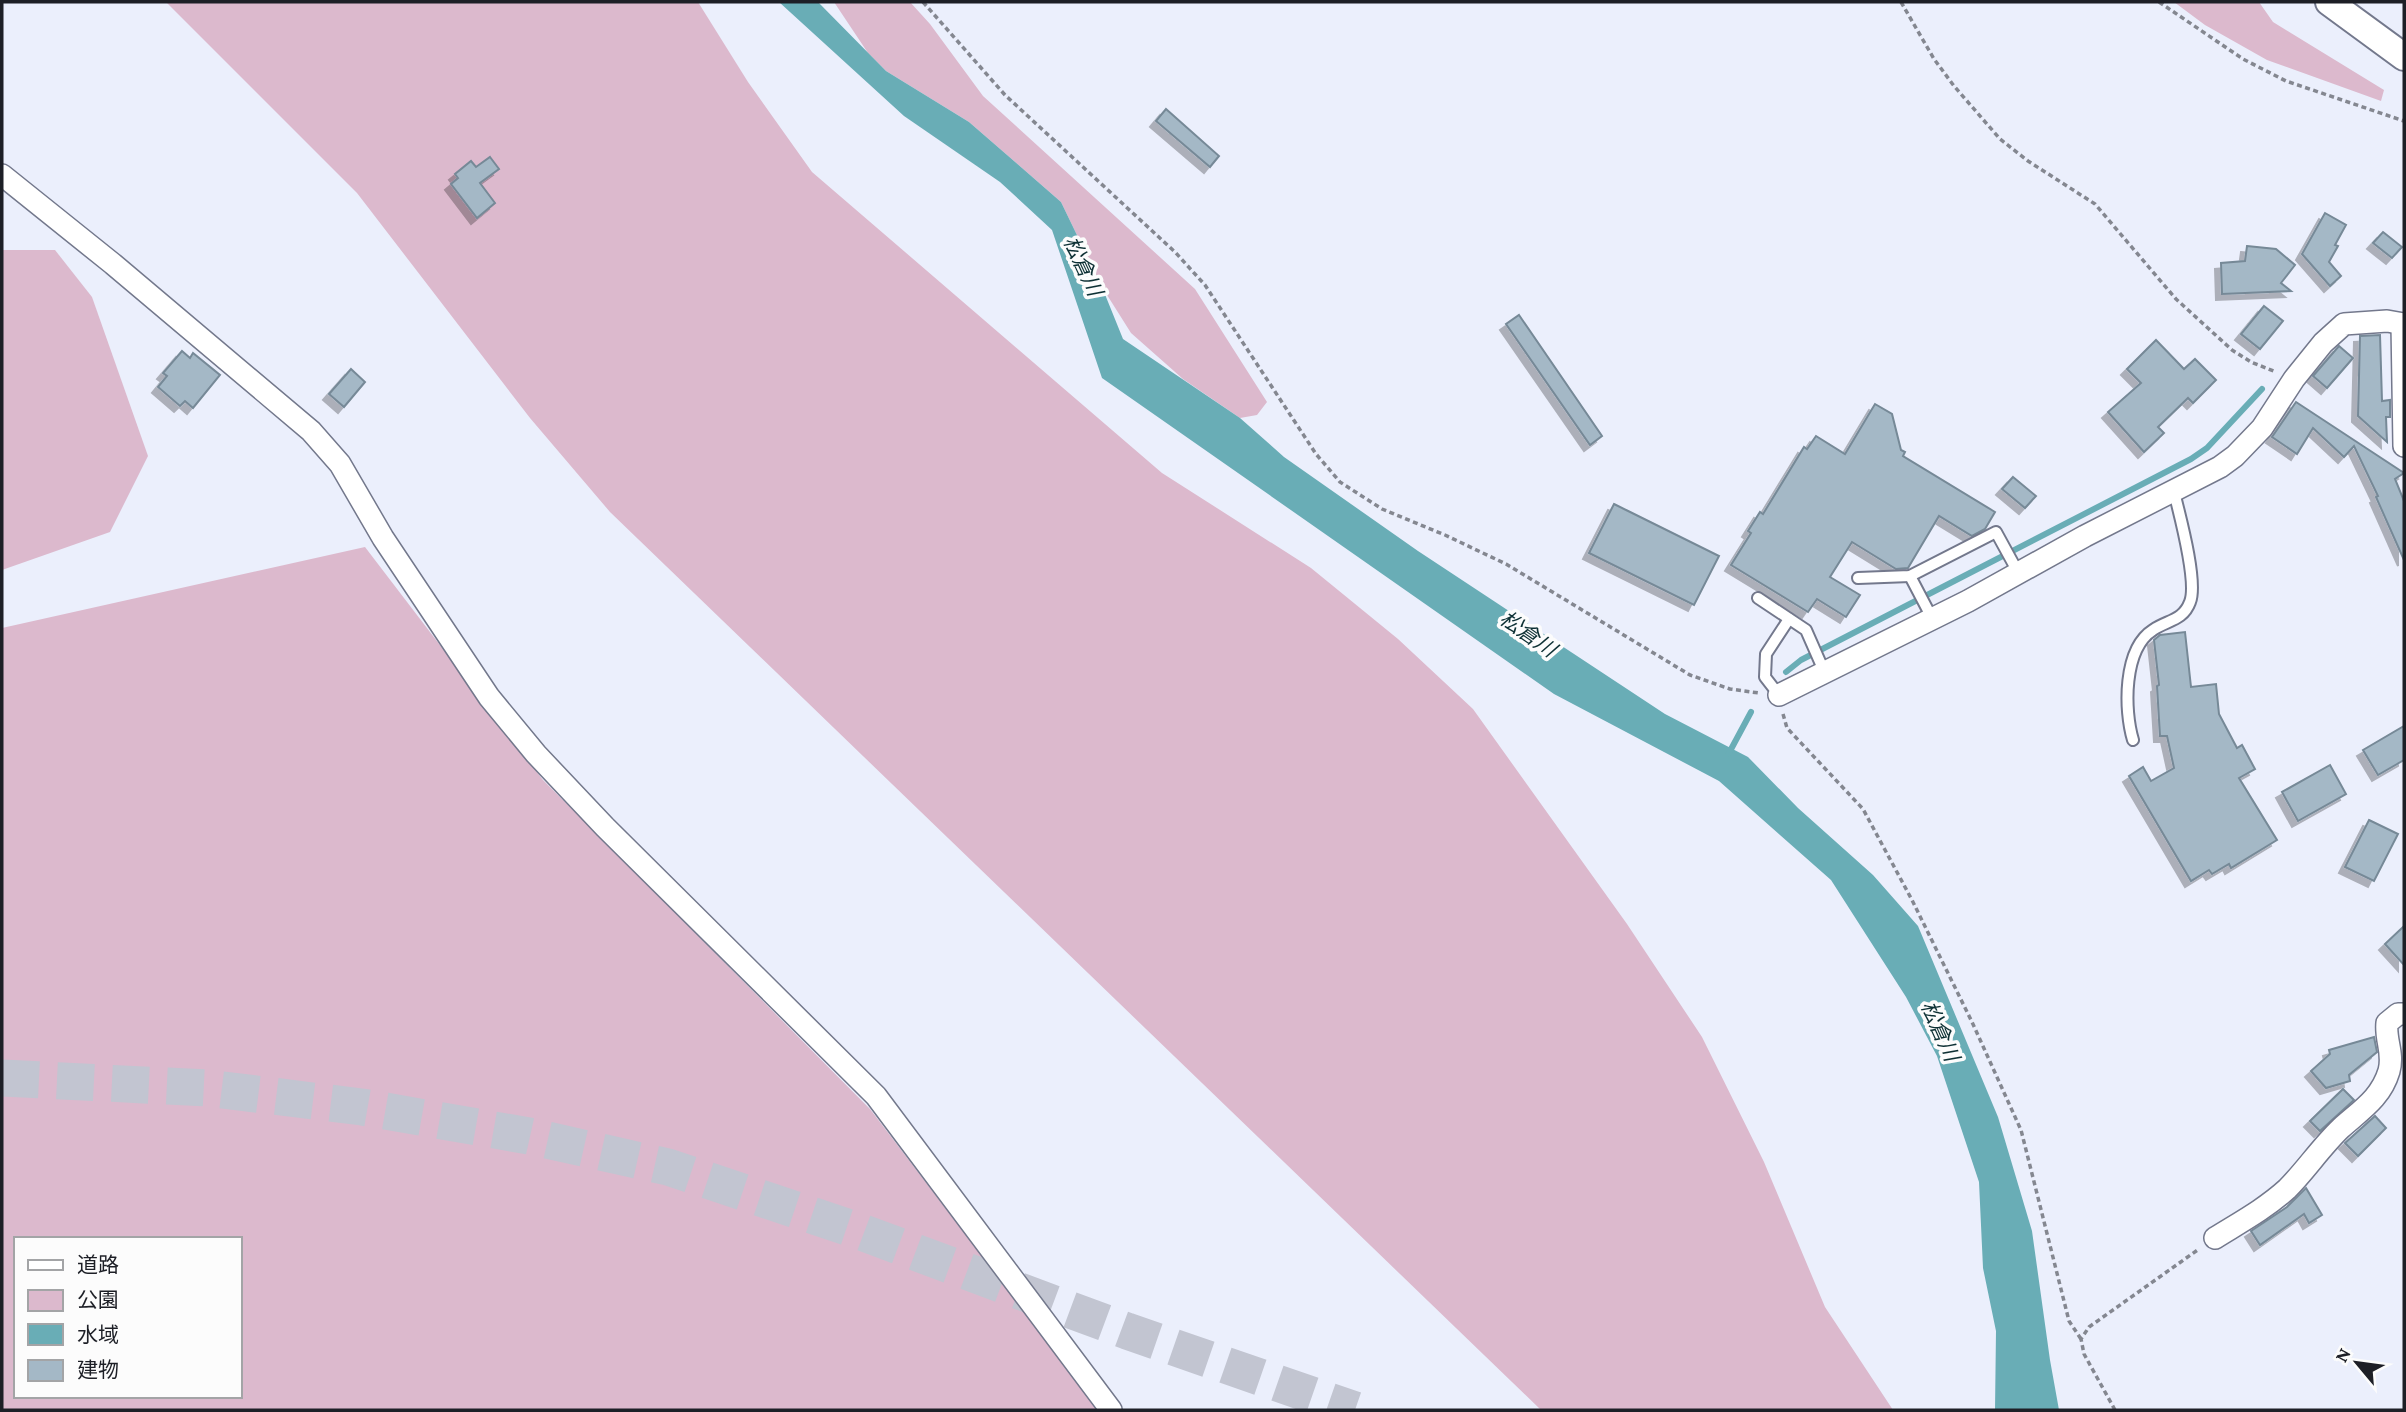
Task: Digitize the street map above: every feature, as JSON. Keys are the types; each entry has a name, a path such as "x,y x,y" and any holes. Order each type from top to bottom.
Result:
{"street":[{"path":"2329,2 2404,57"},
{"path":"2,176 113,264 311,431 340,464 383,538 489,697 537,754 605,827 876,1096 1111,1410"},
{"path":"1779,695 1822,665 2085,537 2220,467 2235,456 2262,428 2294,379 2323,343 2344,324 2387,321 2403,324 2404,446"},
{"path":"2215,1238 2258,1211 2287,1188 2334,1135 2372,1102 2384,1082 2390,1063 2391,1047 2386,1031 2387,1023 2398,1014 2404,1014"}],"lane":[{"path":"2133,740 2127,697 2135,655 2146,635 2185,612 2193,592 2174,492"},
{"path":"1858,578 1913,581 1996,531 2017,569"},
{"path":"1913,581 1929,613"},
{"path":"1758,598 1806,630 1822,665"},
{"path":"1779,695 1765,677 1766,654 1790,619"}],"path":[{"path":"923,2 1005,95 1175,252 1205,285 1316,454 1340,482 1382,509 1506,564 1690,675 1730,689 1779,695 1787,728 1863,809 1912,900 1972,1022 2021,1130 2069,1321 2081,1339 2084,1354 2115,1410"},
{"path":"1901,2 1934,59 2000,139 2028,161 2095,204 2176,299 2232,350 2251,362 2294,379"},
{"path":"2159,2 2243,59 2286,81 2404,121"},
{"path":"2081,1339 2089,1327 2215,1238"}],"green space":[{"path":"166,2 698,2 748,82 812,172 1162,473 1311,568 1398,639 1473,709 1627,924 1702,1037 1764,1162 1825,1307 1893,1410 1541,1410 610,512 530,418 357,193"},
{"path":"834,2 910,2 930,24 983,96 1195,289 1267,402 1257,415 1240,418 1183,379 1131,333 1102,287 1061,202 969,122 886,71 868,53"},
{"path":"2174,2 2259,2 2273,22 2384,90 2381,101 2267,60 2205,25"},
{"path":"2,250 55,250 92,297 148,456 110,532 2,570"},
{"path":"365,547 543,780 870,1109 1099,1410 2,1410 2,628"}],"water":[{"name":"松倉川","path":"779,2 818,2 886,71 969,122 1061,202 1102,287 1123,339 1240,418 1284,457 1418,551 1665,714 1748,757 1798,808 1873,875 1918,926 1998,1117 2032,1231 2059,1410 1995,1410 1996,1331 1983,1268 1979,1182 1937,1056 1906,997 1831,880 1719,781 1554,694 1102,378 1052,230 1000,182 904,116"}],"building":[{"path":"1166,109 1219,156 1210,167 1156,121"},
{"path":"490,157 499,169 480,183 495,203 477,218 451,184 458,178 455,174 471,161 476,167"},
{"path":"2325,213 2346,225 2329,262 2341,276 2330,286 2302,254"},
{"path":"2383,232 2402,247 2392,258 2373,243"},
{"path":"2247,246 2276,249 2295,265 2281,283 2291,291 2222,294 2221,263 2245,261"},
{"path":"2264,306 2283,321 2260,349 2241,334"},
{"path":"1519,315 1602,436 1590,445 1506,324"},
{"path":"2380,335 2382,401 2390,400 2390,417 2386,417 2387,442 2358,416 2360,336"},
{"path":"2156,340 2184,369 2195,359 2216,380 2193,403 2188,398 2158,427 2164,433 2144,452 2108,412 2141,383 2127,369"},
{"path":"2339,346 2353,358 2327,388 2313,376"},
{"path":"182,351 190,358 193,353 220,375 193,408 185,401 180,406 158,387 167,376 163,373"},
{"path":"351,369 365,382 344,407 329,394"},
{"path":"2296,402 2404,473 2395,479 2404,501 2404,560 2354,446 2344,457 2313,428 2297,454 2272,437"},
{"path":"1875,404 1892,414 1901,450 1905,452 1903,456 1995,512 1985,529 1972,536 1939,516 1908,568 1896,569 1852,542 1830,577 1860,595 1846,617 1817,599 1808,612 1731,565 1751,533 1748,531 1760,512 1763,514 1804,447 1807,449 1816,436 1845,454"},
{"path":"2013,477 2036,496 2025,508 2002,489"},
{"path":"1614,504 1719,556 1694,605 1589,553"},
{"path":"2185,632 2191,687 2216,684 2219,714 2237,748 2242,745 2255,769 2239,778 2277,840 2231,868 2229,864 2212,874 2209,870 2191,881 2129,776 2143,767 2151,781 2174,768 2167,736 2160,736 2159,685 2154,640 2160,635"},
{"path":"2404,726 2404,760 2378,775 2363,750"},
{"path":"2330,765 2346,794 2298,821 2282,792"},
{"path":"2369,820 2398,834 2374,881 2345,867"},
{"path":"2404,926 2404,965 2385,944"},
{"path":"2374,1037 2377,1052 2349,1075 2350,1081 2326,1088 2311,1071 2330,1054 2329,1050"},
{"path":"2343,1089 2354,1100 2320,1131 2310,1121"},
{"path":"2375,1116 2386,1128 2358,1156 2345,1143"},
{"path":"2306,1188 2322,1215 2309,1223 2304,1214 2260,1245 2251,1231 2287,1207"}],"waterway":[{"path":"1786,672 1801,660 2191,459 2207,448 2262,389"},
{"path":"1729,753 1751,712"}],"tunnel":[{"path":"2,1078 207,1088 362,1107 529,1136 668,1167 853,1229 1127,1331 1355,1410"}]}
